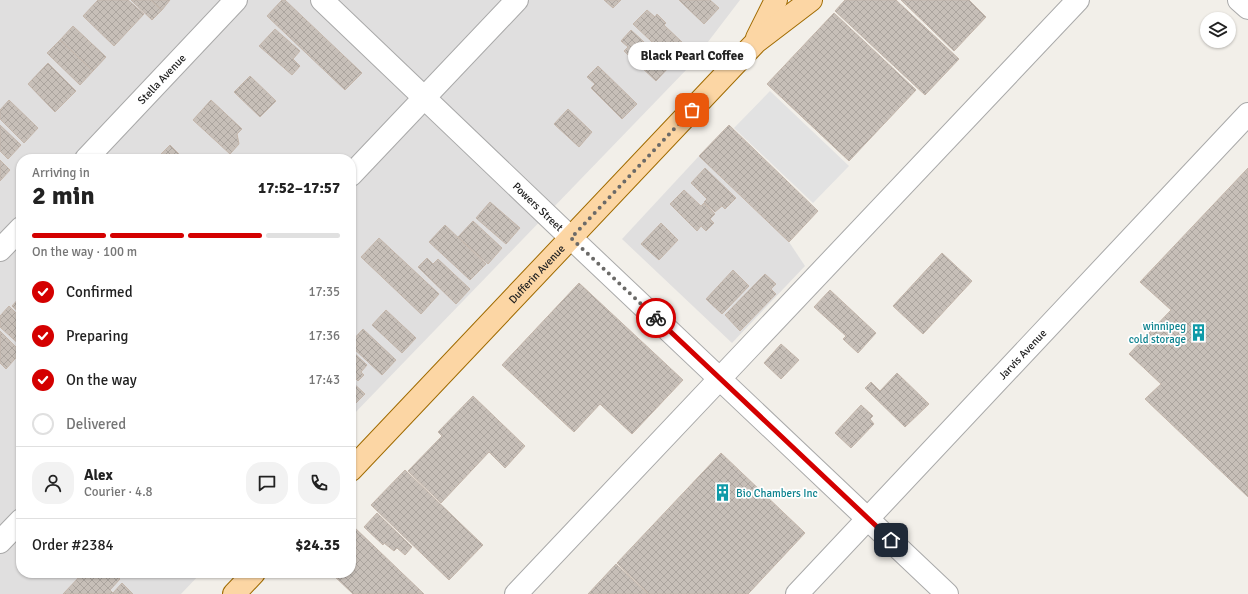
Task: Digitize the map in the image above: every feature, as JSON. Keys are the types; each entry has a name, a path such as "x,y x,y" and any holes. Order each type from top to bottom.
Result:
{"main road":[{"name":"Dufferin Avenue","path":"756,42 776,0"},
{"name":"Dufferin Avenue","path":"356,465 756,42 811,0"},
{"path":"234,594 249,578"}],"street":[{"name":"Stella Avenue","path":"91,154 236,0"},
{"name":"Powers Street","path":"322,0 571,238 869,519 940,592"},
{"path":"356,170 517,0"},
{"path":"516,594 1078,0"},
{"path":"1239,0 1248,8"},
{"name":"Jarvis Avenue","path":"797,594 1248,114"},
{"path":"0,250 16,233"},
{"path":"0,542 16,525"}],"shaded area":[{"path":"0,0 740,0 688,68 356,412 356,154 16,154 16,578 196,578 181,594 0,594"},
{"path":"770,91 849,166 813,203 734,128"},
{"path":"699,156 789,242 805,266 732,343 622,239"}],"building":[{"path":"98,0 128,0 144,14 114,46 83,16"},
{"path":"131,0 151,0 162,10 152,20"},
{"path":"151,0 170,0 162,10"},
{"path":"282,0 285,0 362,73 345,90 267,16"},
{"path":"604,0 621,0 613,8"},
{"path":"679,0 710,0 719,8 704,24"},
{"path":"845,0 896,0 959,59 925,95 835,11"},
{"path":"901,0 969,0 986,17 954,51"},
{"path":"647,10 655,17 657,14 666,23 664,25 684,44 670,59 633,24"},
{"path":"834,13 916,90 849,161 767,84"},
{"path":"73,26 106,57 93,71 60,40"},
{"path":"275,29 300,51 293,59 300,66 292,75 259,46"},
{"path":"631,30 670,66 656,81 624,51 628,47 621,41"},
{"path":"60,40 93,71 80,85 47,53"},
{"path":"48,63 76,91 55,112 28,84"},
{"path":"598,66 637,104 622,119 591,88 595,84 587,77"},
{"path":"250,76 276,101 260,117 234,92"},
{"path":"9,100 38,128 24,143 0,119 0,110"},
{"path":"211,100 242,129 237,134 239,144 230,154 193,120"},
{"path":"568,109 592,132 579,147 554,124"},
{"path":"0,125 21,145 8,159 0,151"},
{"path":"729,125 818,211 789,242 699,156"},
{"path":"170,145 179,154 161,154"},
{"path":"0,160 10,170 0,181"},
{"path":"705,168 736,198 725,209 722,206 715,212 704,202 707,199 691,183"},
{"name":"winnipeg cold storage","path":"1248,168 1248,497 1145,399 1161,384 1129,354 1171,310 1140,282"},
{"path":"684,190 701,206 704,203 715,214 710,219 714,223 706,231 701,226 697,231 670,204"},
{"path":"490,202 520,228 506,244 476,218"},
{"path":"473,221 502,248 488,264 458,237"},
{"path":"661,223 678,240 659,260 641,244"},
{"path":"445,225 486,264 470,280 429,242"},
{"path":"379,238 439,294 421,314 361,257"},
{"path":"942,253 972,281 923,334 893,306"},
{"path":"427,258 433,264 438,259 470,289 456,304 418,267"},
{"path":"733,270 749,286 722,314 706,299"},
{"path":"765,274 776,284 771,289 776,294 740,331 725,315"},
{"path":"579,283 683,380 632,434 600,404 574,432 502,365"},
{"path":"830,290 876,333 858,353 843,339 846,336 814,307"},
{"path":"16,302 16,310 12,306"},
{"path":"9,306 16,313 16,341 0,327 0,316"},
{"path":"386,310 416,338 402,353 372,325"},
{"path":"363,329 396,360 382,375 356,351 356,337"},
{"path":"0,331 16,347 16,358 6,369 0,363"},
{"path":"781,344 799,360 781,379 764,363"},
{"path":"356,355 367,365 361,372 364,375 358,381 356,379"},
{"path":"897,373 929,404 905,427 865,388 871,382 880,391"},
{"path":"356,386 365,394 356,403"},
{"path":"473,396 525,446 505,468 489,452 441,503 408,471 442,436 438,432"},
{"path":"861,405 873,416 870,419 874,424 851,448 835,433"},
{"name":"Bio Chambers Inc","path":"721,453 805,533 748,594 649,594 617,563"},
{"path":"405,470 483,545 449,580 371,505"},
{"path":"377,513 412,547 405,555 397,548 394,551 384,543 383,545 364,527"},
{"path":"356,529 424,594 353,594 336,578 356,578"},
{"path":"616,564 648,594 588,594"},
{"path":"78,578 119,578 120,579 110,590 113,593 122,583 133,594 63,594"}],"way so far":[{"path":"656,318 571,238 692,110"}],"place":[{"name":"Black Pearl Coffee","path":"692,110"},
{"name":"winnipeg cold storage","path":"1199,332"},
{"name":"Bio Chambers Inc","path":"723,493"}],"route":[{"path":"656,318 891,540"}]}
